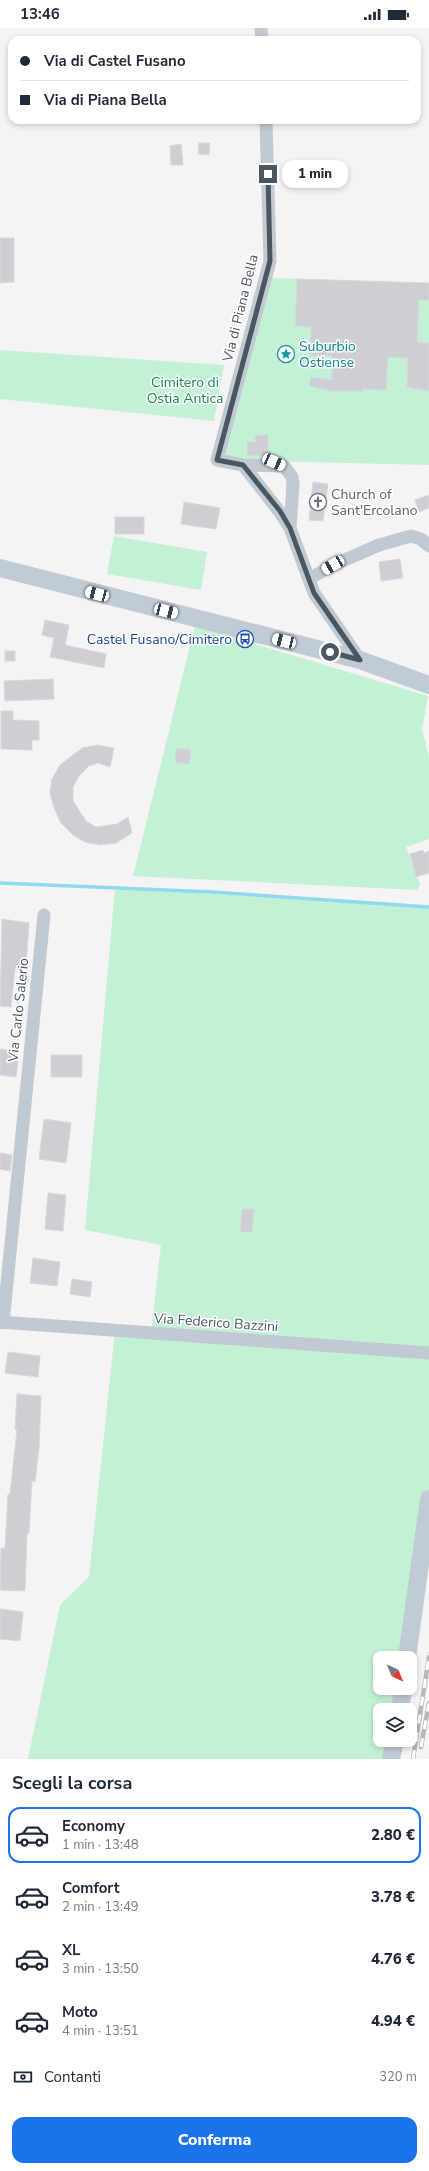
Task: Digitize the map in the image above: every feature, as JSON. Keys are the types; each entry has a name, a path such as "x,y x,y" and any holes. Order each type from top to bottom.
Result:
{"street":[{"name":"Via di Piana Bella","path":"243,465 217,460 270,261 266,124"},
{"path":"243,465 279,464 292,477 293,484 290,528"},
{"path":"243,465 280,511 290,528 314,593 360,660"},
{"path":"309,579 333,565 379,545 411,536 421,539 429,546"},
{"path":"0,568 360,660 429,685"},
{"name":"Via Carlo Salerio","path":"2,1322 44,915"},
{"name":"Via Federico Bazzini","path":"2,1322 429,1353"},
{"path":"409,1651 429,1499"},
{"path":"392,1759 394,1747"}],"green space":[{"path":"271,278 429,283 429,465 217,460"},
{"name":"Cimitero di Ostia Antica","path":"0,350 224,365 214,421 0,399"},
{"path":"114,536 207,552 201,590 107,574"},
{"path":"195,626 428,696 422,729 429,758 429,839 406,847 420,884 417,890 133,876"},
{"path":"115,888 429,907 429,1499 408,1651 373,1651 373,1695 402,1695 400,1703 373,1703 373,1747 394,1747 391,1759 28,1759 60,1605 89,1577 115,1331 151,1333 161,1245 85,1230"}],"building":[{"path":"199,143 210,143 209,155 198,154"},
{"path":"181,144 183,165 171,165 170,146"},
{"path":"0,238 14,238 14,282 0,283"},
{"path":"297,279 429,283 429,300 419,300 417,342 429,343 429,391 407,387 408,358 388,357 386,390 362,389 362,391 331,391 309,386 311,377 332,380 332,356 310,355 311,327 295,326"},
{"path":"255,435 268,435 268,456 247,455 247,442 255,442"},
{"name":"Church of Sant'Ercolano","path":"313,482 328,484 323,521 309,520"},
{"path":"429,495 429,508 419,512 415,500"},
{"path":"184,502 220,508 216,529 181,524"},
{"path":"115,517 144,517 144,534 115,534"},
{"path":"400,559 403,578 381,581 379,562"},
{"path":"45,620 69,625 65,645 106,654 104,668 50,657 54,638 42,635"},
{"path":"5,651 15,651 15,661 5,661"},
{"path":"53,679 54,699 5,701 4,681"},
{"path":"1,711 13,711 13,720 39,721 39,740 32,740 32,750 1,749"},
{"path":"97,745 114,748 110,767 98,763 89,766 79,776 73,787 73,801 86,821 96,827 117,824 128,817 132,833 116,843 100,845 85,842 73,835 61,823 54,808 50,793 52,779 60,765 82,748"},
{"path":"176,748 191,750 189,764 175,762"},
{"path":"423,850 424,853 429,851 429,873 416,877 410,854"},
{"path":"2,919 29,923 26,968 15,968 11,1007 0,1006"},
{"path":"0,1049 14,1051 13,1060 18,1061 16,1077 0,1075"},
{"path":"51,1055 82,1055 82,1077 51,1077"},
{"path":"44,1119 71,1123 66,1163 39,1159"},
{"path":"0,1153 12,1155 10,1171 0,1169"},
{"path":"48,1193 66,1195 63,1231 45,1229"},
{"path":"242,1209 254,1209 252,1232 240,1232"},
{"path":"33,1258 60,1262 57,1286 30,1283"},
{"path":"72,1279 92,1282 90,1297 70,1294"},
{"path":"8,1352 40,1356 38,1377 5,1373"},
{"path":"17,1394 41,1396 39,1448 35,1482 32,1481 29,1533 27,1533 25,1591 0,1590 1,1548 5,1548 8,1494 10,1494 17,1430 15,1430"},
{"path":"0,1609 23,1612 20,1641 0,1639"}],"waterway":[{"path":"0,883 212,892 429,907"}],"railway":[{"path":"413,1759 429,1657"},
{"path":"421,1747 429,1703"}],"place":[{"name":"Suburbio Ostiense","path":"286,354"},
{"name":"Church of Sant'Ercolano","path":"318,502"},
{"name":"Castel Fusano/Cimitero","path":"245,639"}],"route":[{"path":"268,174 271,251 270,261 217,460 243,465 267,497 280,511 290,528 314,593 360,660 330,652"}]}
